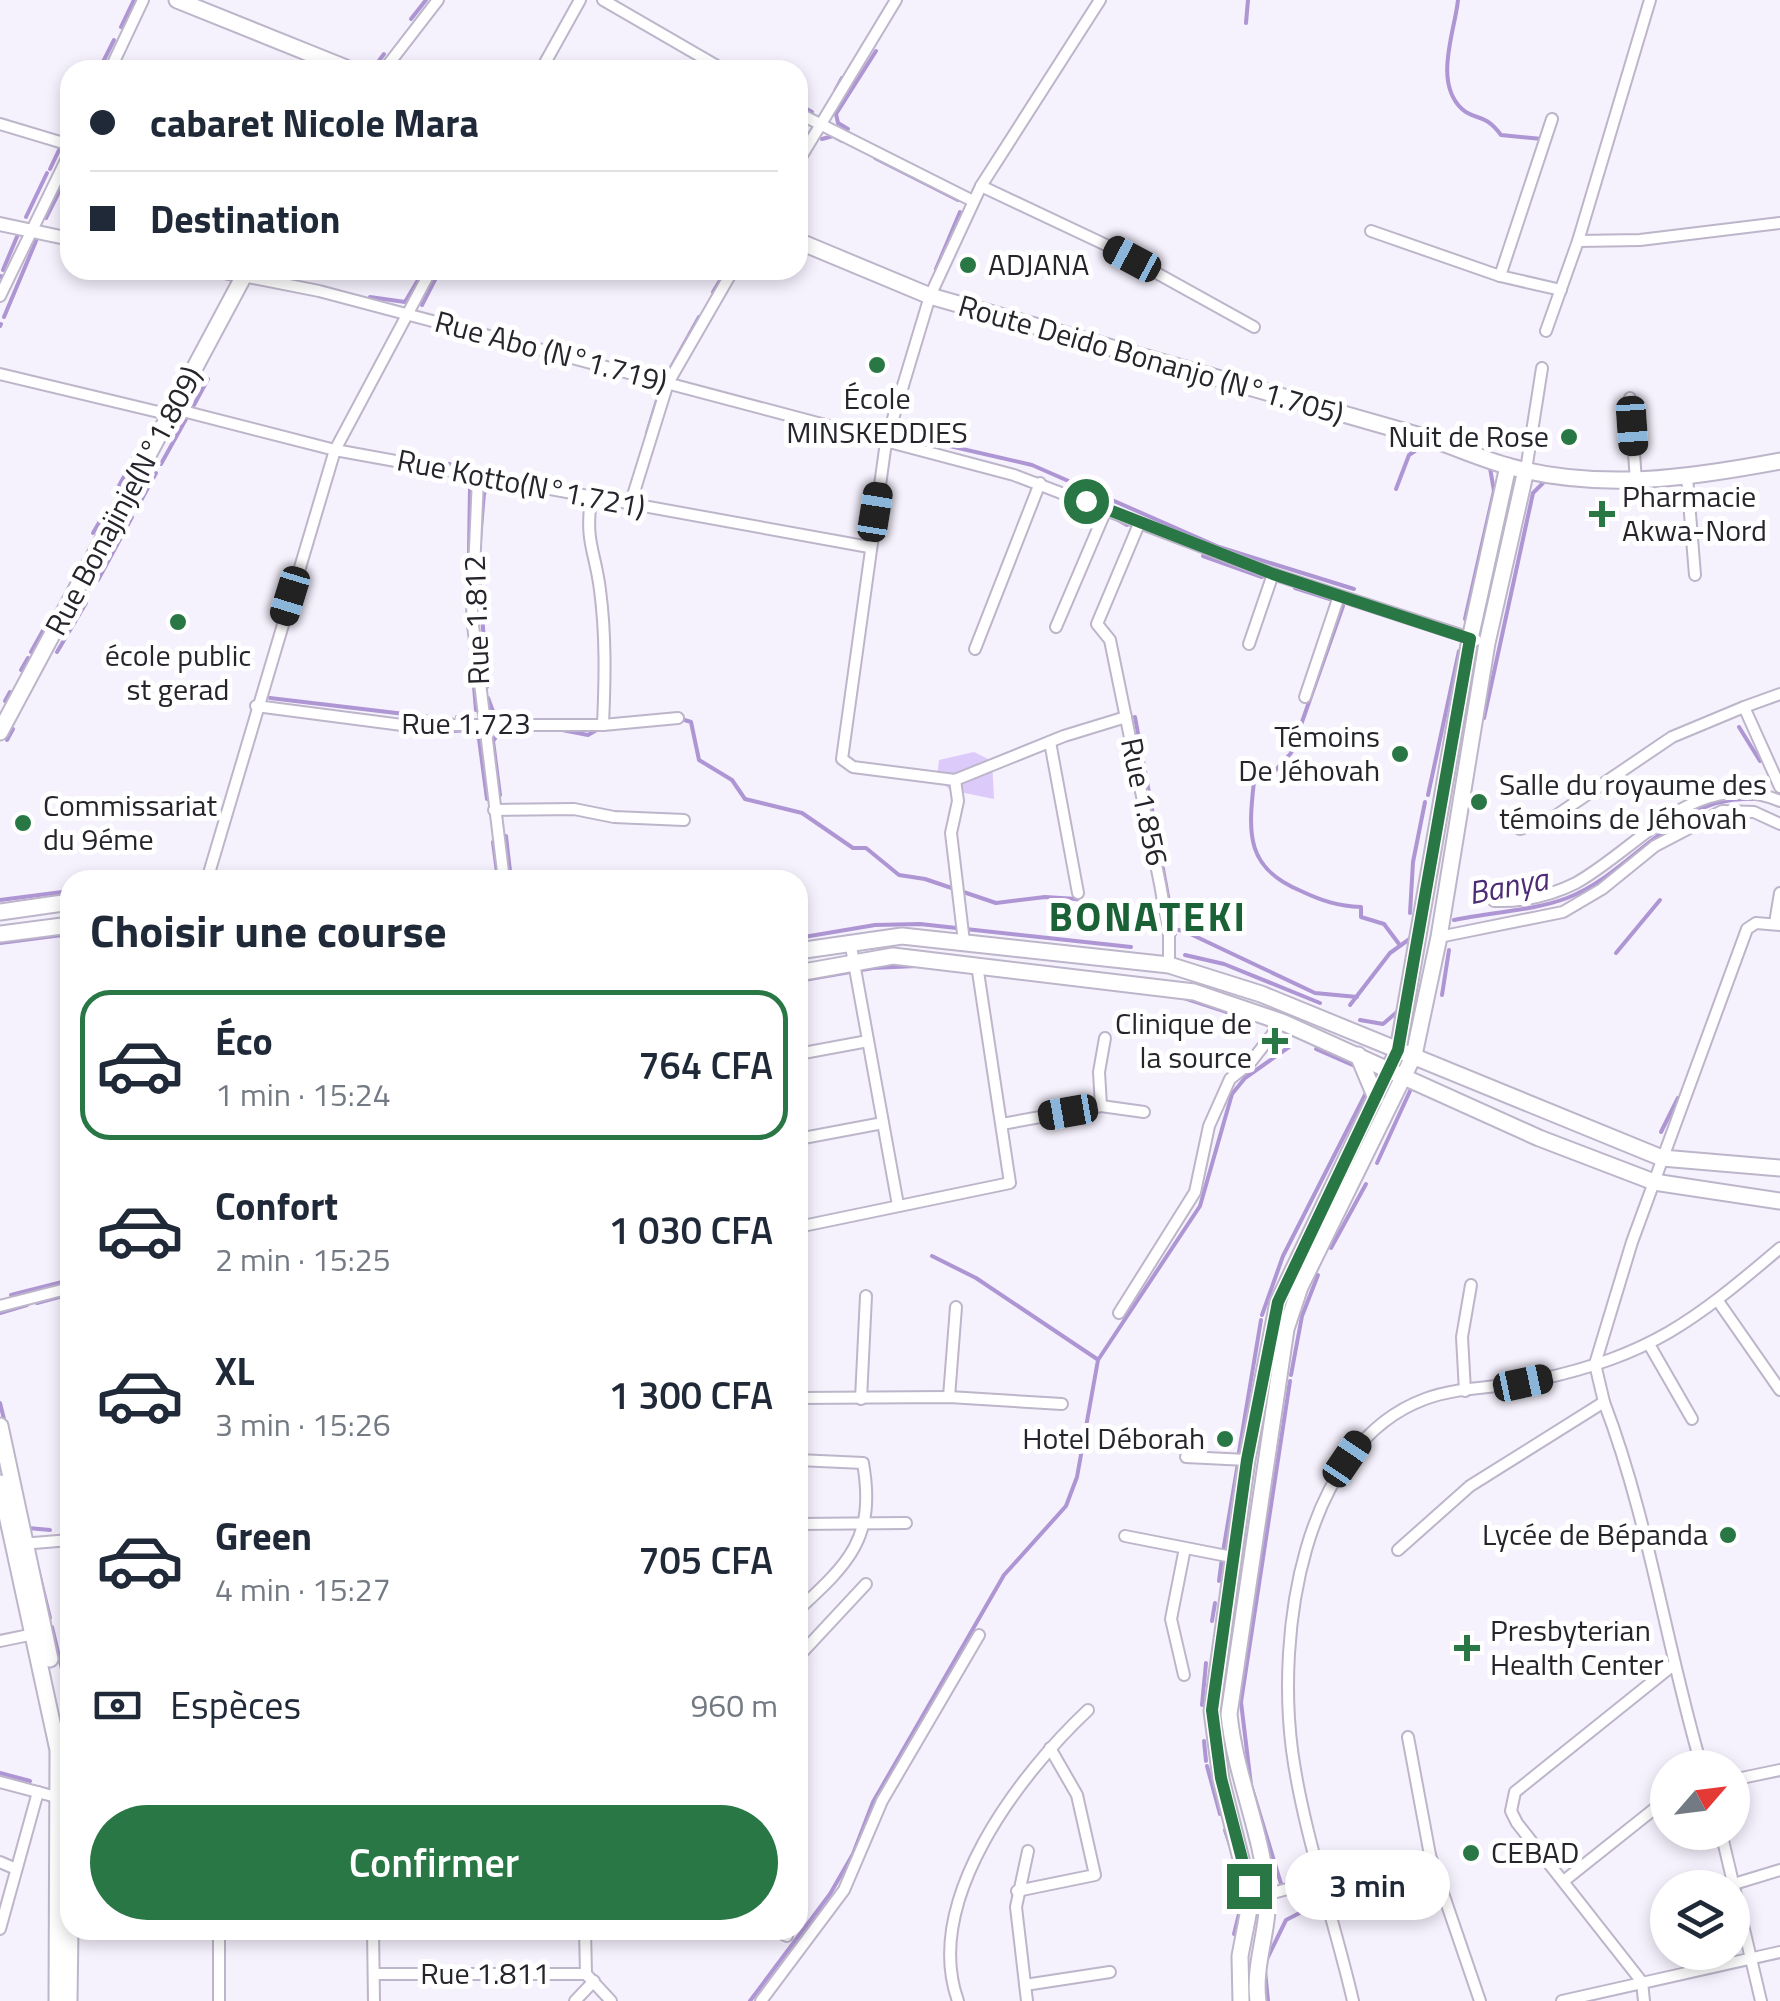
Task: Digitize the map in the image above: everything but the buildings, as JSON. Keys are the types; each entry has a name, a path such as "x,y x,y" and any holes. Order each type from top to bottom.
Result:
{"main road":[{"path":"178,0 327,60"},
{"name":"Route Deido Bonanjo (N°1.705)","path":"808,245 930,296 1431,439 1526,470 1636,482 1780,460"},
{"name":"Rue Bonajinje(N°1.809)","path":"0,732 241,280"},
{"path":"1258,2001 1259,1897 1229,1714 1286,1329 1300,1287 1406,1077 1403,1025 1508,466"},
{"path":"1240,2001 1240,1956 1259,1897 1221,1778 1212,1710 1247,1460 1278,1302 1390,1069 1406,1053 1439,937 1478,641 1526,470"},
{"path":"0,912 60,903"},
{"path":"0,934 60,927"},
{"path":"808,949 964,932 1168,965 1226,980 1662,1158 1780,1168"},
{"path":"808,971 893,956 1167,986 1282,1022 1540,1138 1654,1182 1780,1201"},
{"path":"1365,1038 1403,1025"},
{"path":"1358,1056 1376,1098"},
{"path":"0,1426 34,1634 56,1734 60,1798 56,2001"},
{"path":"0,1483 20,1545 60,1711"},
{"path":"68,2001 70,1940"}],"street":[{"path":"115,60 143,0"},
{"path":"392,60 438,0"},
{"path":"547,60 580,0"},
{"path":"603,0 707,60"},
{"path":"808,146 896,0"},
{"path":"1100,0 981,186 930,296 886,442 842,759 853,767 955,780 1126,717"},
{"path":"1546,331 1578,240 1650,0"},
{"path":"808,118 973,201"},
{"path":"1500,276 1552,119"},
{"path":"0,124 60,145"},
{"path":"0,296 60,168"},
{"path":"981,186 1106,245 1254,327"},
{"path":"1578,240 1640,240 1780,223"},
{"path":"0,224 60,237"},
{"path":"1371,231 1500,276 1561,290"},
{"name":"Rue Abo (N°1.719)","path":"272,280 1040,483 1273,574 1478,641"},
{"path":"209,870 335,450 425,280"},
{"path":"630,505 668,383 727,280"},
{"path":"1526,470 1542,368"},
{"name":"Rue Kotto(N°1.721)","path":"0,374 335,450 869,546"},
{"path":"1630,398 1636,482"},
{"path":"1688,477 1694,575"},
{"name":"Rue 1.812","path":"478,478 471,586 482,724 503,870"},
{"path":"975,649 1040,483"},
{"path":"591,498 587,542 600,586 606,656 604,724"},
{"path":"1056,627 1106,510"},
{"name":"Rue 1.856","path":"1139,524 1097,624 1110,640 1163,901 1168,965"},
{"path":"1249,644 1273,574"},
{"path":"1305,697 1339,596"},
{"path":"1520,829 1551,819 1672,737 1780,694"},
{"name":"Rue 1.723","path":"256,706 402,725 604,724 678,718"},
{"path":"1744,707 1780,787"},
{"path":"1050,742 1078,894"},
{"path":"955,780 958,801 951,833 964,932"},
{"path":"1494,901 1534,899 1573,884 1656,822 1712,795 1749,792 1780,802"},
{"path":"494,810 574,809 626,818 684,820"},
{"path":"1439,937 1563,912 1602,890 1655,846 1722,811 1754,812 1780,824"},
{"path":"1697,1750 1672,1666 1635,1484 1604,1402 1595,1364 1662,1158 1747,929 1756,923 1778,924 1780,893"},
{"path":"850,942 898,1205"},
{"path":"808,1225 1010,1184 976,964"},
{"path":"1119,1313 1195,1192 1209,1126 1230,1079 1250,1063 1282,1022"},
{"path":"1101,1106 1098,1072 1105,1038"},
{"path":"808,1052 868,1041"},
{"path":"1002,1124 1101,1106 1144,1112"},
{"path":"808,1137 883,1122"},
{"path":"1353,2001 1292,1751 1288,1681 1311,1538 1322,1500 1358,1442 1398,1410 1431,1396 1523,1383 1650,1346 1718,1301 1780,1248"},
{"path":"1465,1391 1462,1337 1471,1285"},
{"path":"0,1306 60,1291"},
{"path":"861,1399 866,1296"},
{"path":"1718,1301 1780,1390"},
{"path":"949,1397 956,1307"},
{"path":"1650,1346 1692,1419"},
{"path":"808,1398 949,1397 1062,1404"},
{"path":"1398,1550 1470,1486 1604,1402"},
{"path":"1186,1457 1247,1460"},
{"path":"808,1460 859,1460 864,1468 866,1522 854,1553 808,1600"},
{"path":"808,1524 906,1523"},
{"path":"1124,1536 1232,1557"},
{"path":"20,1545 60,1541"},
{"path":"1184,1675 1170,1619 1185,1548"},
{"path":"808,1646 866,1584"},
{"path":"0,1642 34,1634"},
{"path":"808,1938 844,1890 882,1801 979,1635"},
{"path":"1644,2001 1642,1982 1516,1823 1511,1811 1514,1792 1672,1666"},
{"path":"958,2001 949,1943 962,1892 998,1822 1050,1748 1088,1710"},
{"path":"1408,1737 1430,1855 1480,2001"},
{"path":"1017,1891 1095,1876 1077,1796 1050,1748"},
{"path":"1750,1776 1780,1770"},
{"path":"0,1782 60,1798"},
{"path":"0,1929 38,1792"},
{"path":"1564,1880 1650,1812"},
{"path":"1028,1851 1017,1891 1016,1923 1028,2001"},
{"path":"1327,1892 1430,1855"},
{"path":"0,1862 16,1868"},
{"path":"1750,1879 1780,1870"},
{"path":"1259,1897 1324,1879"},
{"path":"219,1940 219,2001"},
{"path":"373,1940 374,2001"},
{"path":"586,1940 590,1978 611,2001"},
{"path":"760,2001 806,1940"},
{"path":"1750,1946 1761,2001"},
{"path":"1562,2001 1780,1952"},
{"path":"1025,1986 1110,1972"},
{"name":"Rue 1.811","path":"374,1974 590,1978"},
{"path":"576,2001 590,1978"}],"shaded area":[{"path":"974,752 992,761 994,799 950,790 937,777 939,760"}],"waterway":[{"path":"121,27 134,0"},
{"path":"411,19 426,0"},
{"path":"1246,23 1248,0"},
{"path":"1458,0 1447,71 1453,98 1462,109 1490,123 1501,135 1542,139"},
{"path":"104,60 114,40"},
{"path":"848,129 838,123 836,114 876,51"},
{"path":"380,60 384,54"},
{"path":"835,91 842,78"},
{"path":"808,110 812,112"},
{"path":"822,139 833,136 842,141"},
{"path":"50,169 60,148"},
{"path":"875,158 958,200"},
{"path":"26,217 47,173"},
{"path":"46,218 60,190"},
{"path":"936,269 960,212"},
{"path":"3,270 19,232"},
{"path":"4,317 36,241"},
{"path":"370,297 405,302 418,280"},
{"path":"422,305 435,280"},
{"path":"713,292 720,280"},
{"path":"669,371 699,317"},
{"path":"194,405 208,379"},
{"path":"647,433 661,387"},
{"path":"161,464 186,419"},
{"path":"906,436 1032,465 1219,547 1354,589"},
{"path":"1396,489 1409,455 1415,451 1416,443 1408,440"},
{"path":"130,464 142,443"},
{"path":"448,464 476,468"},
{"path":"1465,619 1494,491 1490,468"},
{"path":"115,493 126,473"},
{"path":"138,506 156,473"},
{"path":"461,480 470,488 468,614"},
{"path":"1484,718 1533,493 1545,481"},
{"path":"480,540 484,493 493,484"},
{"path":"98,580 132,517"},
{"path":"1118,520 1127,525"},
{"path":"93,533 100,521"},
{"path":"1203,556 1262,577"},
{"path":"479,569 487,687"},
{"path":"1295,588 1333,600"},
{"path":"57,652 86,603"},
{"path":"1343,606 1291,753 1274,772 1254,781 1252,833 1260,860 1283,882 1323,900 1361,907 1361,917 1384,924 1399,944"},
{"path":"31,652 50,618"},
{"path":"470,639 476,710"},
{"path":"1428,795 1459,651"},
{"path":"21,670 28,658"},
{"path":"5,701 10,692"},
{"path":"270,698 455,720"},
{"path":"488,698 494,714 513,716"},
{"path":"457,717 471,716"},
{"path":"1135,717 1175,934"},
{"path":"678,718 691,722 699,760 732,780 745,799 802,813 853,848 866,848 899,875 925,879 996,903 1045,897 1077,899 1087,908 1120,920 1184,931 1315,993 1357,997"},
{"path":"1739,727 1760,761"},
{"path":"557,729 588,735 600,728"},
{"path":"7,740 13,729"},
{"path":"500,795 493,741 502,729"},
{"path":"453,731 470,730 479,739 487,799"},
{"name":"Banya","path":"1454,920 1567,898 1591,886 1700,809 1725,801 1753,799"},
{"path":"1410,913 1413,862 1425,802"},
{"path":"506,836 510,870"},
{"path":"493,842 497,870"},
{"path":"0,900 60,892"},
{"path":"1616,953 1660,900"},
{"path":"808,936 875,925 920,924 1131,947"},
{"path":"0,943 60,935"},
{"path":"1350,1005 1390,953 1411,938"},
{"path":"1442,995 1449,950"},
{"path":"1185,955 1224,964 1320,1003"},
{"path":"808,979 873,968 916,966"},
{"path":"1181,997 1236,1015"},
{"path":"1360,1020 1383,1024 1397,1012"},
{"path":"808,1923 853,1854 873,1802 1004,1575 1066,1506 1077,1477 1098,1360 1200,1206 1232,1094 1245,1078 1289,1047"},
{"path":"1316,1049 1357,1067"},
{"path":"1377,1163 1410,1091"},
{"path":"1262,1315 1283,1256 1366,1093"},
{"path":"1661,1132 1678,1098"},
{"path":"1331,1248 1366,1184"},
{"path":"932,1256 976,1278 1097,1359"},
{"path":"1291,1375 1302,1316 1318,1275"},
{"path":"11,1295 60,1283"},
{"path":"37,1303 60,1297"},
{"path":"0,1313 27,1305"},
{"path":"1238,1458 1261,1320"},
{"path":"1282,1887 1251,1785 1241,1702 1290,1381"},
{"path":"0,1403 5,1423"},
{"path":"1223,1552 1238,1463"},
{"path":"28,1528 50,1530"},
{"path":"1219,1581 1222,1558"},
{"path":"38,1569 50,1618"},
{"path":"1212,1621 1215,1603"},
{"path":"52,1627 60,1661"},
{"path":"1202,1705 1206,1663"},
{"path":"1204,1741 1206,1761"},
{"path":"1207,1766 1220,1814"},
{"path":"0,1773 30,1781"},
{"path":"1225,1830 1230,1845"},
{"path":"1290,1893 1308,1888"},
{"path":"1266,1961 1286,1920 1325,1900"},
{"path":"1234,1934 1241,1906"},
{"path":"750,2001 796,1940"},
{"path":"1265,1971 1268,2001"}],"place":[{"name":"ADJANA","path":"968,265"},
{"name":"École MINSKEDDIES","path":"877,365"},
{"name":"Nuit de Rose","path":"1569,437"},
{"name":"Pharmacie Akwa-Nord","path":"1602,514"},
{"name":"école public st gerad","path":"178,622"},
{"name":"Témoins De Jéhovah","path":"1400,754"},
{"name":"Salle du royaume des témoins de Jéhovah","path":"1479,802"},
{"name":"Commissariat du 9éme","path":"23,823"},
{"name":"Clinique de la source","path":"1275,1041"},
{"name":"Hotel Déborah","path":"1225,1439"},
{"name":"Lycée de Bépanda","path":"1728,1535"},
{"name":"Presbyterian Health Center","path":"1467,1648"},
{"name":"CEBAD","path":"1471,1853"}],"district":[{"name":"BONATEKI","path":"1148,917"}],"route":[{"path":"1086,501 1273,574 1470,639 1434,838 1420,942 1398,1050 1278,1302 1247,1460 1212,1710 1221,1778 1249,1886"}]}
